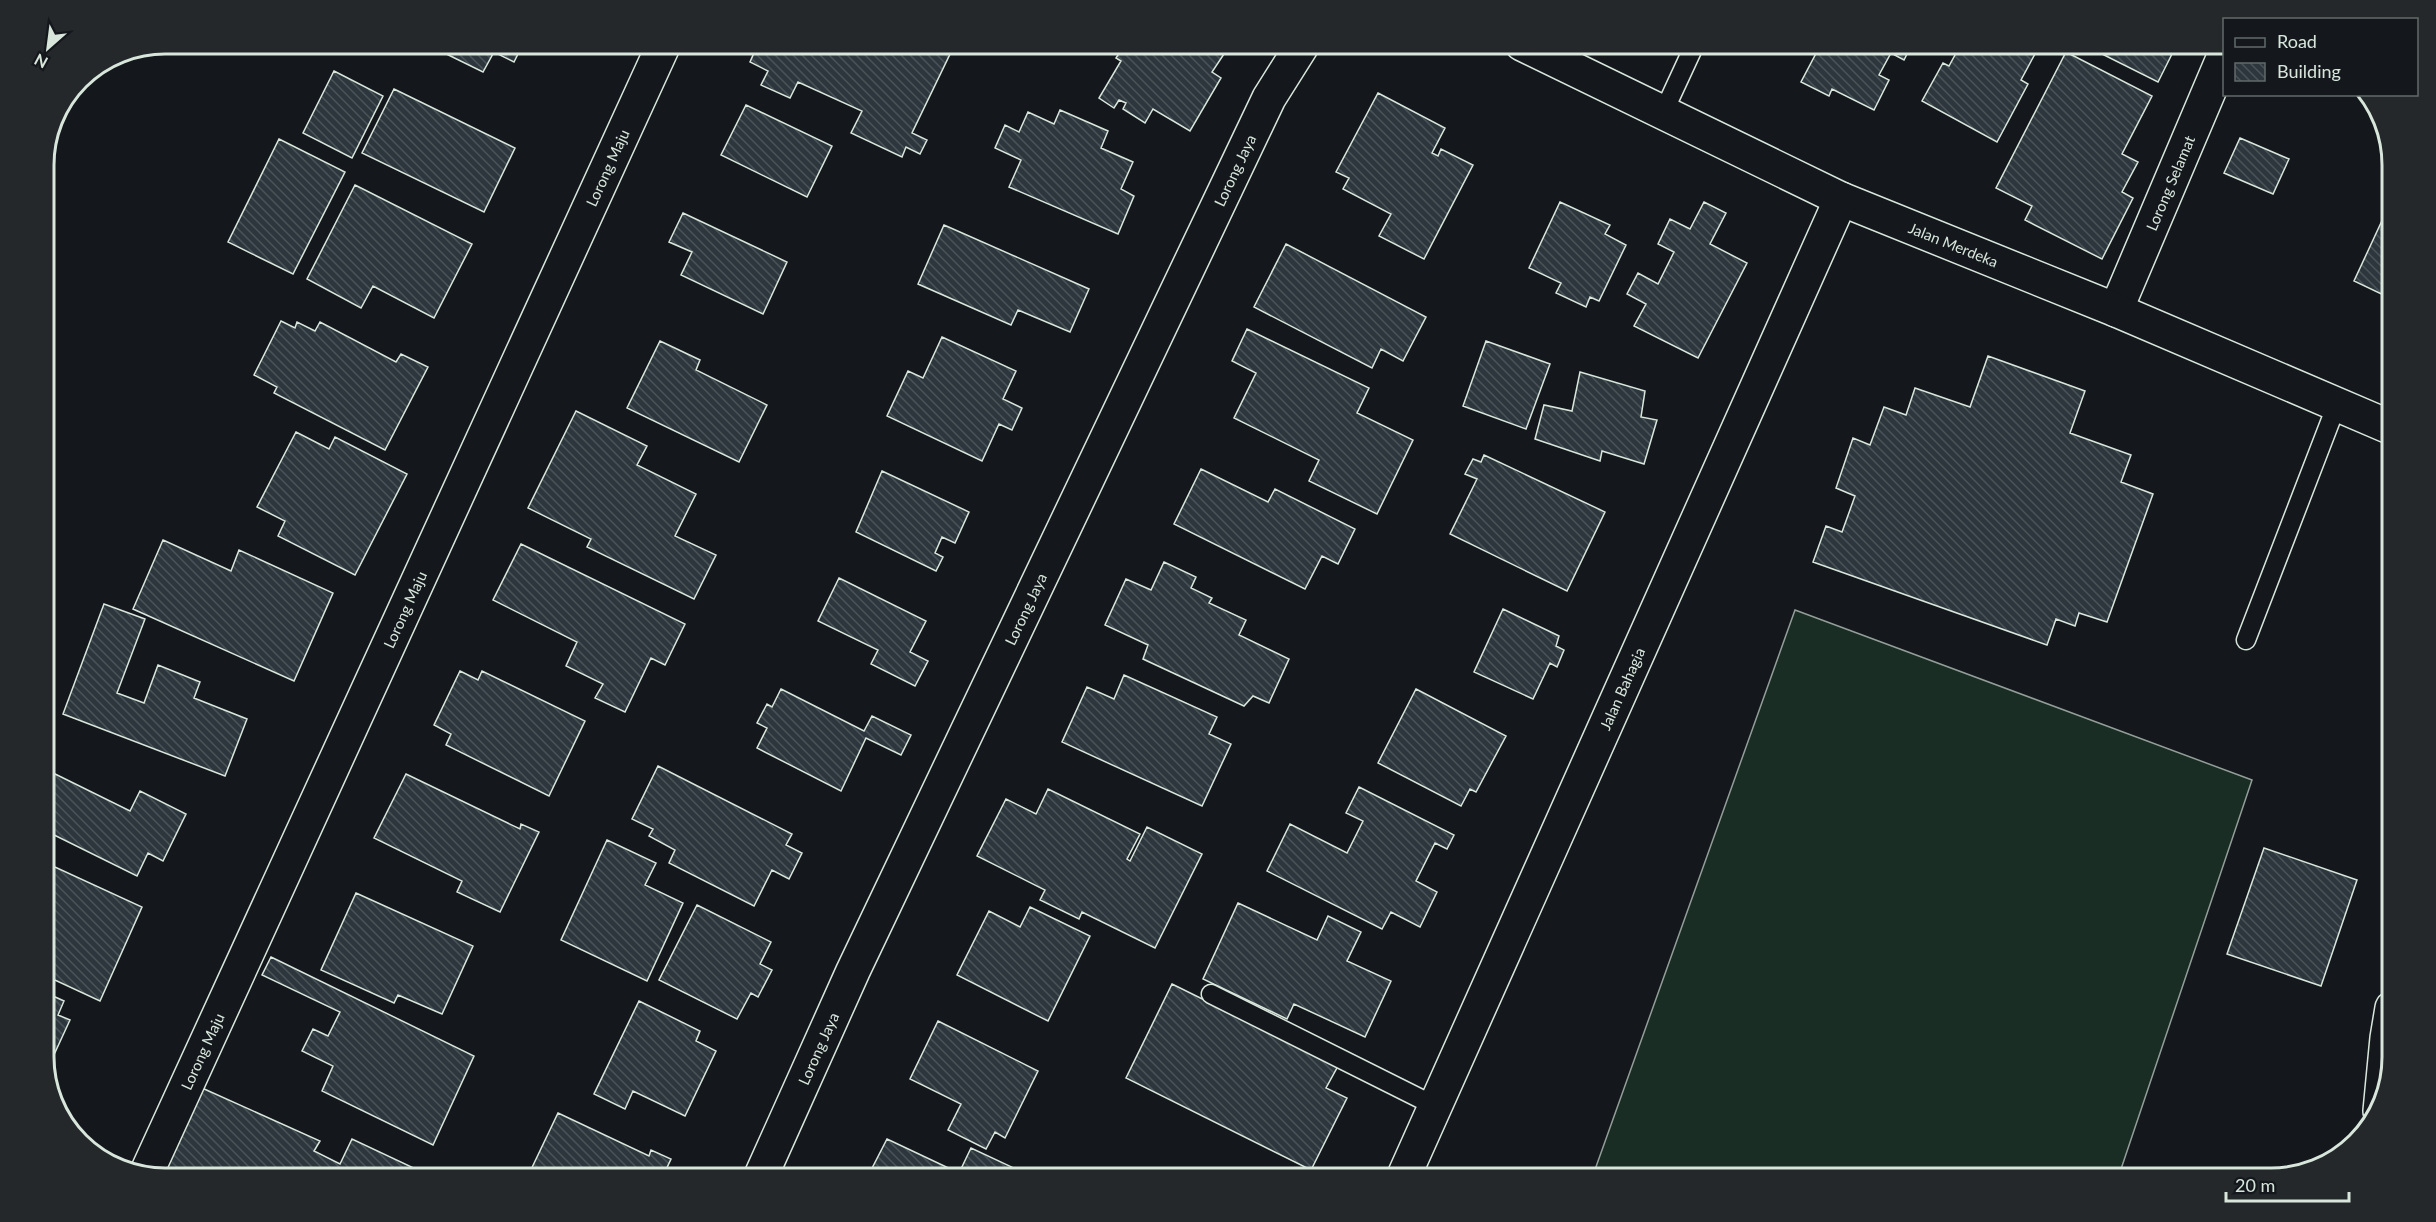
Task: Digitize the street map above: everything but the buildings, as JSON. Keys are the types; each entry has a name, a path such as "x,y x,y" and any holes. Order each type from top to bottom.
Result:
{"street":[{"name":"Lorong Maju","path":"149,1167 659,54"},
{"name":"Lorong Jaya","path":"765,1168 853,971 1269,98 1297,54"},
{"name":"Jalan Merdeka","path":"1543,54 1841,199 2116,310 2382,424"},
{"name":"Lorong Selamat","path":"2116,310 2223,59"},
{"name":"Jalan Bahagia","path":"1408,1168 1841,199"}],"lane":[{"path":"1664,111 1690,54"},
{"path":"2246,640 2337,404"},
{"path":"1211,994 1435,1106"}],"green space":[{"path":"1795,610 2252,780 2121,1168 1596,1168"}]}
